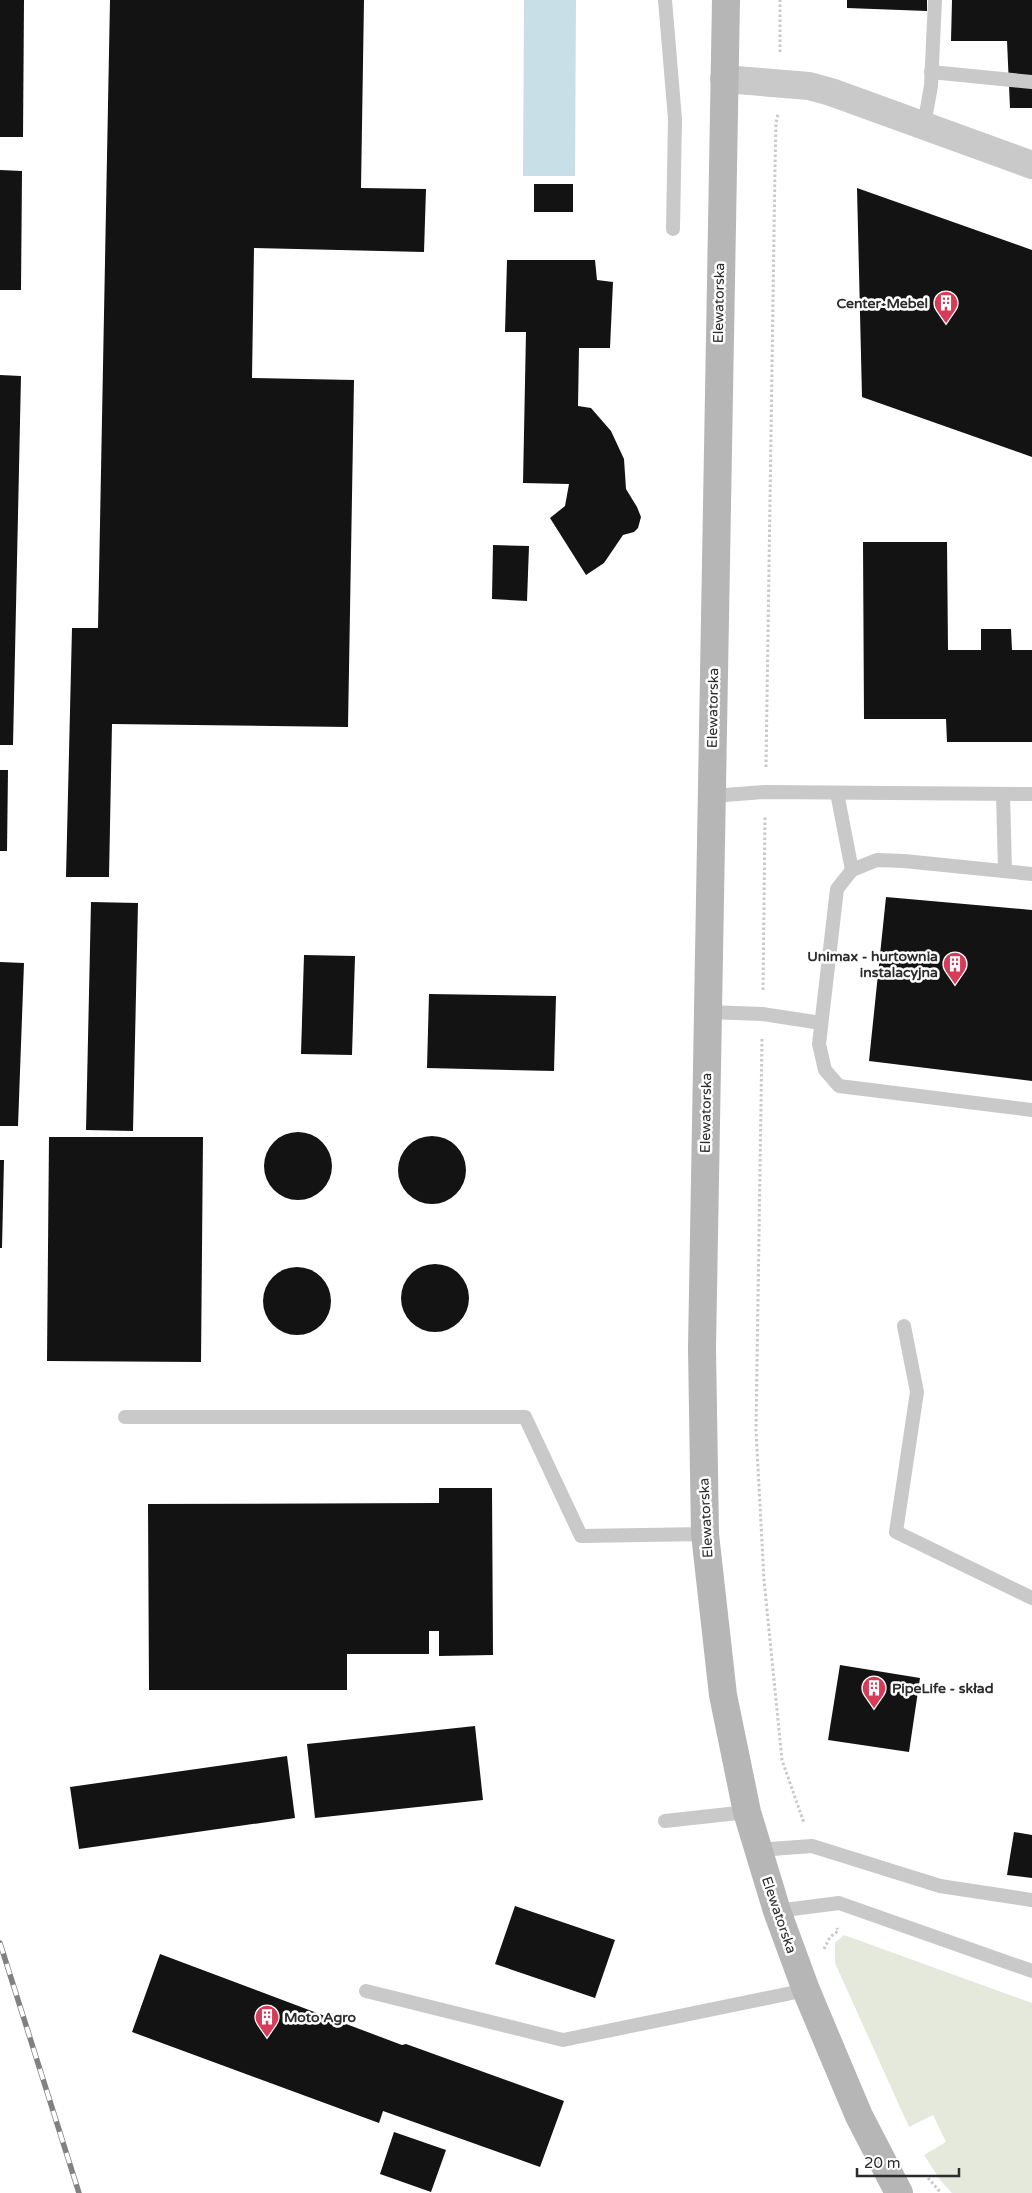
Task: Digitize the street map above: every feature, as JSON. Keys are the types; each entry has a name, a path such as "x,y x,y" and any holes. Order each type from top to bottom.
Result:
{"street":[{"name":"Elewatorska","path":"726,0 702,1348 705,1534 723,1695 747,1812 757,1850 806,1990 859,2116 899,2193"},
{"path":"724,79 810,86 1032,165"}],"lane":[{"path":"664,0 674,119 673,229"},
{"path":"924,125 931,72 935,0"},
{"path":"931,72 1032,82"},
{"path":"712,796 765,792 1032,794"},
{"path":"837,793 852,870"},
{"path":"1003,794 1005,872"},
{"path":"1032,874 877,860 852,870 837,889 819,1044 825,1070 839,1086 1032,1110"},
{"path":"708,1012 762,1014 821,1023"},
{"path":"904,1326 917,1392 896,1532 1032,1598"},
{"path":"125,1417 525,1417 580,1536 705,1534"},
{"path":"665,1821 747,1812"},
{"path":"757,1850 812,1846 940,1886 1032,1900"},
{"path":"777,1911 839,1903 1032,1972"},
{"path":"366,1991 563,2040 806,1990"}],"path":[{"path":"780,0 780,49 786,84 776,123 756,1430 764,1580 782,1760 812,1846"},
{"path":"825,1957 824,1949 830,1937 838,1932 830,1904"},
{"path":"926,2175 941,2193"}],"shaded area":[{"path":"844,1935 1032,2003 1032,2193 952,2193 941,2181 924,2155 946,2142 933,2115 909,2127 835,1963 835,1943"}],"water":[{"path":"524,0 576,0 575,176 523,176"}],"building":[{"path":"0,0 24,0 23,137 0,137"},
{"path":"110,0 364,0 361,188 426,189 424,252 254,248 252,378 354,380 348,727 112,724 109,877 66,877 72,628 98,628"},
{"path":"847,0 927,0 927,11 847,8"},
{"path":"952,0 1032,0 1032,108 1010,108 1007,41 951,41"},
{"path":"0,170 22,171 21,290 0,290"},
{"path":"534,184 573,184 573,212 534,212"},
{"name":"Center-Mebel","path":"857,188 1032,250 1032,457 862,397"},
{"path":"507,260 595,260 597,280 613,282 610,348 579,348 578,406 591,408 611,431 624,459 626,489 641,517 638,528 634,532 623,535 604,563 586,575 550,518 565,506 569,484 523,483 526,332 505,332"},
{"path":"0,375 21,376 13,745 0,745"},
{"path":"863,542 947,542 948,650 981,650 981,629 1011,629 1012,650 1032,650 1032,742 947,742 946,719 864,719"},
{"path":"493,545 529,546 527,601 492,599"},
{"path":"0,770 8,770 7,851 0,851"},
{"name":"Unimax - hurtownia instalacyjna","path":"886,897 1032,910 1032,1081 869,1061"},
{"path":"91,902 138,903 133,1131 86,1130"},
{"path":"304,955 355,956 352,1055 301,1054"},
{"path":"0,962 24,963 18,1126 0,1126"},
{"path":"429,994 556,996 554,1071 427,1068"},
{"path":"298,1132 311,1135 322,1142 329,1153 332,1166 329,1179 322,1190 311,1197 298,1200 285,1197 274,1190 267,1179 264,1166 267,1153 274,1142 285,1135"},
{"path":"432,1136 445,1139 456,1146 463,1157 466,1170 463,1183 456,1194 445,1201 432,1204 419,1201 408,1194 401,1183 398,1170 401,1157 408,1146 419,1139"},
{"path":"49,1137 203,1137 201,1362 47,1361"},
{"path":"0,1160 4,1160 2,1248 0,1248"},
{"path":"435,1264 448,1267 459,1274 466,1285 469,1298 466,1311 459,1322 448,1329 435,1332 422,1329 411,1322 404,1311 401,1298 404,1285 411,1274 422,1267"},
{"path":"297,1267 310,1270 321,1277 328,1288 331,1301 328,1314 321,1325 310,1332 297,1335 284,1332 273,1325 266,1314 263,1301 266,1288 273,1277 284,1270"},
{"path":"439,1488 492,1488 493,1655 439,1656 439,1631 429,1631 429,1654 347,1654 347,1690 149,1690 148,1504 439,1503"},
{"name":"PipeLife - skład","path":"840,1665 920,1678 909,1752 828,1740"},
{"path":"475,1726 483,1800 315,1818 307,1744"},
{"path":"287,1756 295,1818 79,1849 70,1787"},
{"path":"1014,1832 1032,1835 1032,1878 1007,1875"},
{"path":"515,1906 615,1940 595,1998 495,1964"},
{"name":"Moto Agro","path":"160,1954 402,2045 406,2044 564,2101 540,2167 383,2111 379,2123 132,2032"},
{"path":"394,2132 446,2150 431,2192 380,2174"}],"railway":[{"path":"0,1943 79,2193"}],"place":[{"name":"Center-Mebel","path":"946,324"},
{"name":"Unimax - hurtownia instalacyjna","path":"955,985"},
{"name":"PipeLife - skład","path":"874,1709"},
{"name":"Moto Agro","path":"267,2038"}]}
